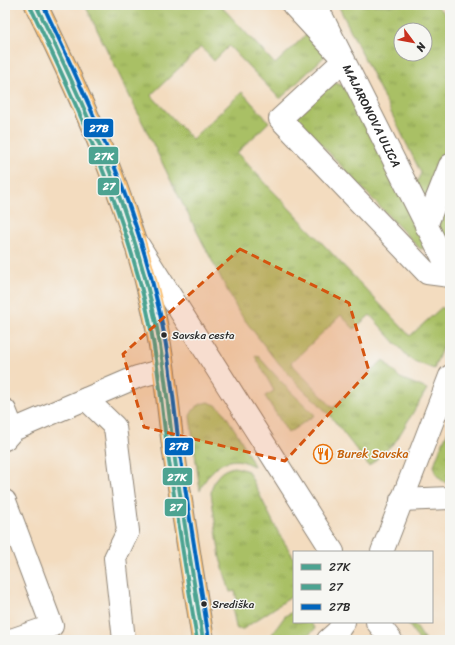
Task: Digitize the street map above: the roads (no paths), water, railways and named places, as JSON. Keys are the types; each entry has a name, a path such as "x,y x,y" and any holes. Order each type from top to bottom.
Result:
{"main road":[{"path":"36,5 91,124 113,178 135,240 153,307 203,640"}],"street":[{"path":"293,5 344,60 280,119 427,273 450,276"},
{"name":"MAJARONOVA ULICA","path":"316,5 450,272"},
{"path":"426,226 450,165"},
{"path":"135,240 332,551"},
{"path":"8,426 86,399 137,377 163,370"},
{"path":"382,551 450,376"},
{"path":"86,399 115,427 128,531 115,558 124,640"},
{"path":"401,500 450,498"},
{"path":"5,500 55,633 11,640"},
{"path":"328,640 337,632 343,623"},
{"path":"378,623 391,640"}],"place":[{"name":"Savska cesta","path":"164,335"},
{"name":"Burek Savska","path":"323,454"},
{"name":"Središka","path":"204,604"}]}
